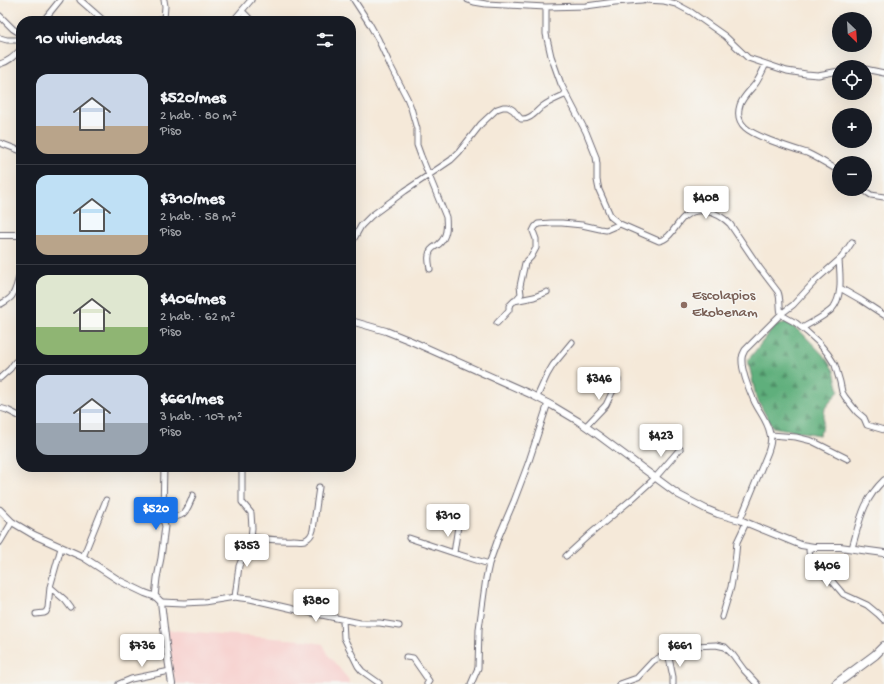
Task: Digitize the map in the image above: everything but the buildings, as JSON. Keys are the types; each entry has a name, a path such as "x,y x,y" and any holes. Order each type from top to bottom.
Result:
{"main road":[{"path":"836,684 875,655 884,646"}],"street":[{"path":"47,16 60,0"},
{"path":"80,0 98,16"},
{"path":"164,0 165,16"},
{"path":"239,16 251,0"},
{"path":"354,0 378,39 407,98 417,129 417,145 446,217 446,234 443,240 431,250 430,269"},
{"path":"468,0 486,4 546,7 586,6 642,0"},
{"path":"566,7 567,0"},
{"path":"646,0 664,1 676,4 691,12 725,36 748,58 787,70 818,75 832,72"},
{"path":"546,7 546,34 548,48 561,84 586,132 596,157 599,190 611,217 620,224 659,241 669,237 685,216 692,213 702,211 710,212 724,218 730,224 778,292 780,296 781,314 796,323 818,342 831,359 837,372 842,392 851,405 864,418 868,425 884,430"},
{"path":"243,12 243,16"},
{"path":"243,12 247,16"},
{"path":"0,16 16,31"},
{"path":"0,38 16,40"},
{"path":"0,64 7,62 16,55"},
{"path":"766,64 740,105 740,119 744,126 751,133 807,153 832,167"},
{"path":"872,70 884,73"},
{"path":"356,235 361,226 372,216 405,191 451,160 481,124 497,109 508,107 513,110 518,117 525,120 542,107 566,94"},
{"path":"0,143 16,149"},
{"path":"872,195 884,197"},
{"path":"497,323 509,310 509,306 521,294 520,286 525,263 536,248 536,239 533,231 538,224 562,223 606,230 620,224"},
{"path":"0,235 16,235"},
{"path":"722,617 735,563 737,542 768,452 771,435 764,418 755,404 748,386 742,367 743,354 745,350 781,314 842,257 852,242"},
{"path":"802,328 831,310 835,304 841,281 839,260"},
{"path":"1,304 12,296 16,287"},
{"path":"840,288 884,315"},
{"path":"514,301 534,297 547,292"},
{"path":"356,322 386,331 411,341 537,397 586,426 679,495 718,514 743,522 800,545 852,548 884,554"},
{"path":"537,397 550,370 572,342"},
{"path":"0,378 15,362"},
{"path":"586,426 606,405 618,380"},
{"path":"471,684 478,668 479,629 486,578 498,536 514,501 528,464 548,403"},
{"path":"0,408 16,414"},
{"path":"771,435 796,437 812,442 848,459"},
{"path":"566,556 588,535 655,478 680,449"},
{"path":"155,597 165,526 163,500 164,472"},
{"path":"235,597 239,566 251,537 252,528 251,513 242,502 242,472"},
{"path":"852,548 865,506 870,496 884,480"},
{"path":"251,537 284,540 305,540 309,538 314,530 318,487"},
{"path":"164,520 175,518 186,512 193,495"},
{"path":"82,557 106,500"},
{"path":"0,510 12,522 34,535 82,557 120,581 155,597 161,602 204,602 235,597 343,620 399,626"},
{"path":"0,542 12,522"},
{"path":"454,553 458,526"},
{"path":"409,538 490,564"},
{"path":"814,547 809,550 811,565 814,569 832,582 843,594 867,606 884,620"},
{"path":"36,614 46,612 48,608 50,587 62,548"},
{"path":"50,587 65,600 71,608"},
{"path":"161,602 172,684"},
{"path":"343,620 344,638 358,666 362,671 379,683"},
{"path":"620,684 637,678 653,662 683,646 716,645 724,646 757,684"},
{"path":"668,653 673,684"},
{"path":"406,657 413,658 430,681 427,684"},
{"path":"120,684 131,679 170,671"}],"shaded area":[{"path":"167,630 300,640 323,644 329,656 349,680 348,684 175,684"}],"green space":[{"path":"786,322 802,333 825,357 834,371 839,391 825,408 822,430 819,435 772,427 756,397 748,360 774,327"}],"place":[{"name":"Escolapios Ekobenam","path":"684,305"}]}
